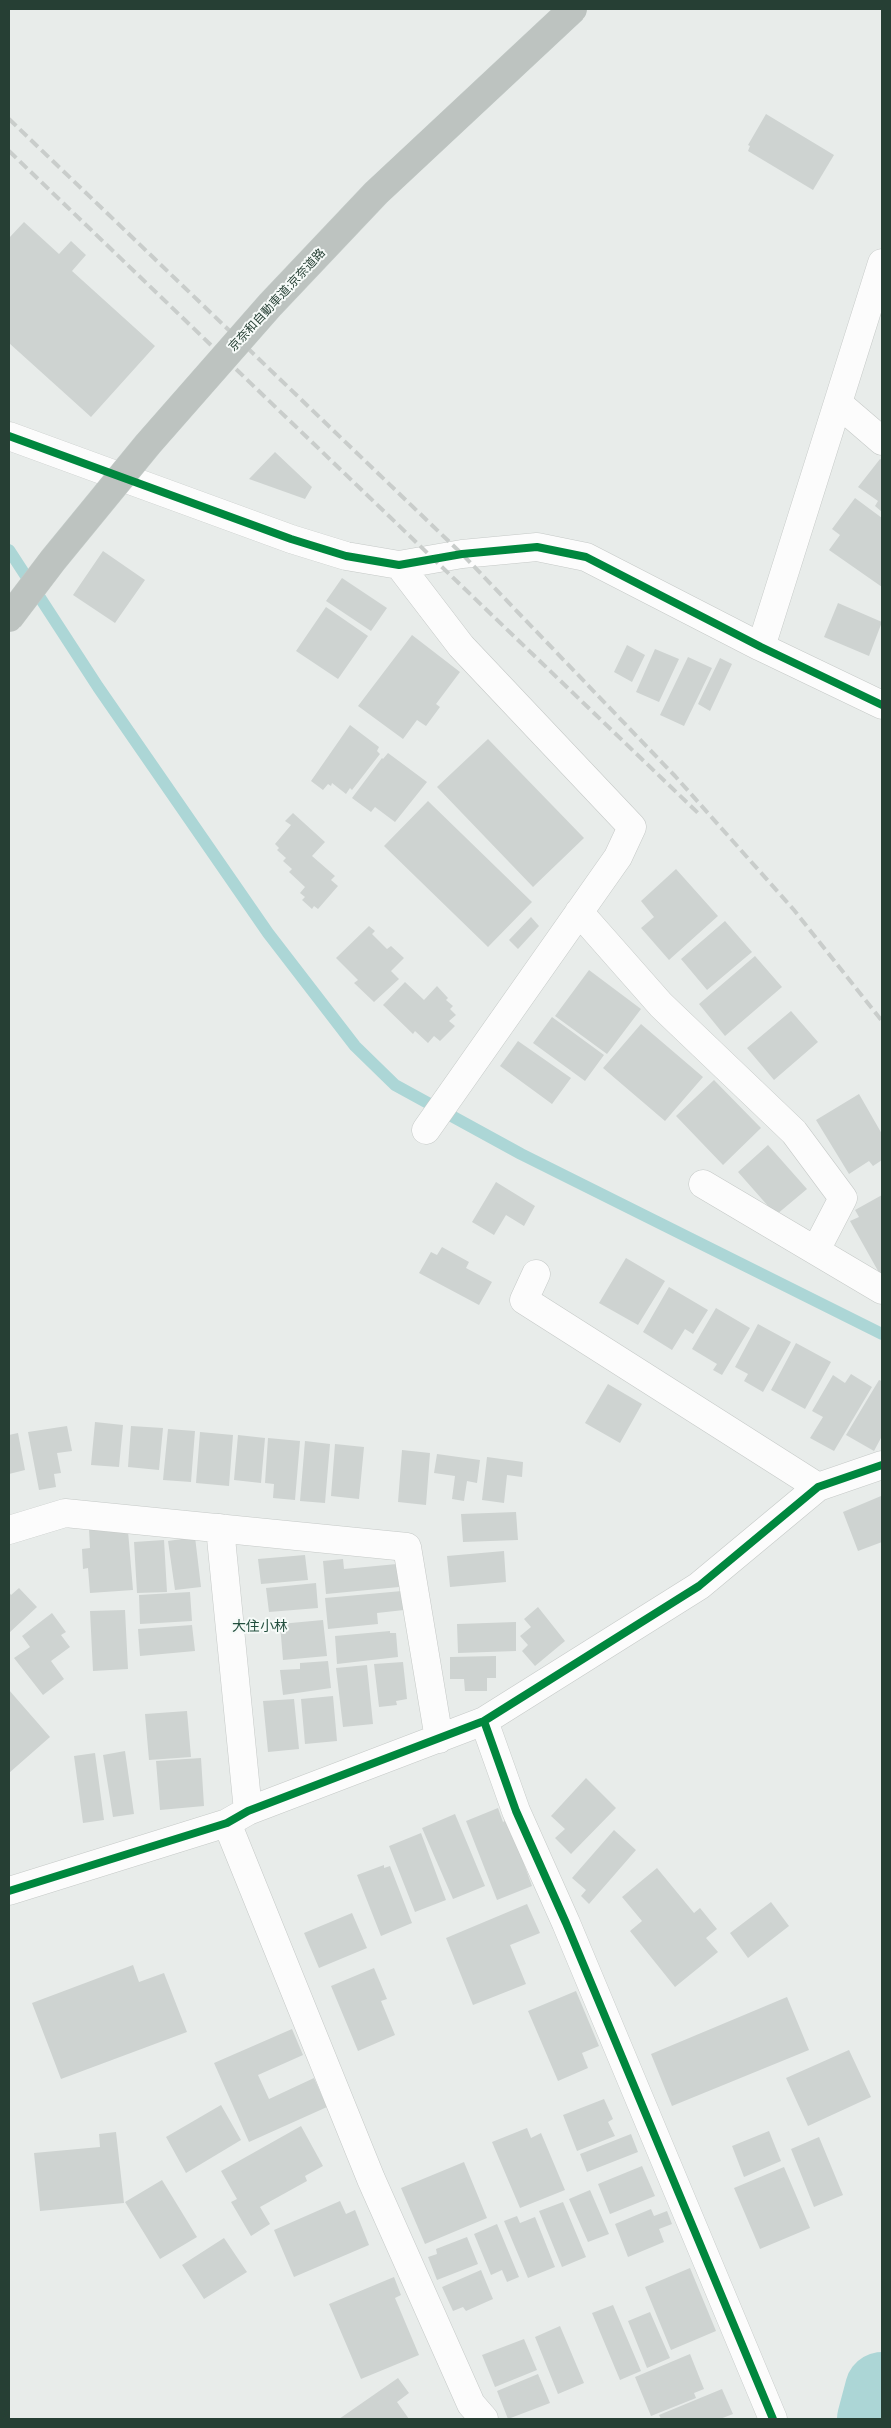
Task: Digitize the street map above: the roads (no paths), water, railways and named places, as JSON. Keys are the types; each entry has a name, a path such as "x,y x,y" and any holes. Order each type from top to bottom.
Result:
{"highway":[{"name":"京奈和自動車道;京奈道路","path":"9,618 148,444 270,305 376,193 573,9"}],"street":[{"path":"761,647 882,263"},
{"path":"839,404 882,441"},
{"path":"9,436 291,539 346,556 399,565 462,554 537,547 586,556 761,647 882,705"},
{"path":"399,565 461,646 632,827 618,857 426,1130"},
{"path":"579,912 661,1005 794,1132 843,1198 816,1250"},
{"path":"703,1184 882,1290"},
{"path":"536,1274 524,1300 818,1487"},
{"path":"9,1891 237,1817 484,1721 699,1586 818,1487 882,1465"},
{"path":"9,1530 65,1513 408,1547 438,1739"},
{"path":"220,1528 237,1817 372,2179 471,2404 484,2419"},
{"path":"484,1721 516,1811 570,1932 773,2419"}],"waterway":[{"path":"9,550 98,687 268,933 355,1046 395,1085 521,1154 882,1334"},
{"path":"874,2419 882,2389"}],"railway":[{"path":"9,119 462,554 675,776 794,910 882,1021"},
{"path":"9,151 699,814"}],"district":[{"name":"大住小林","path":"260,1627"}]}
